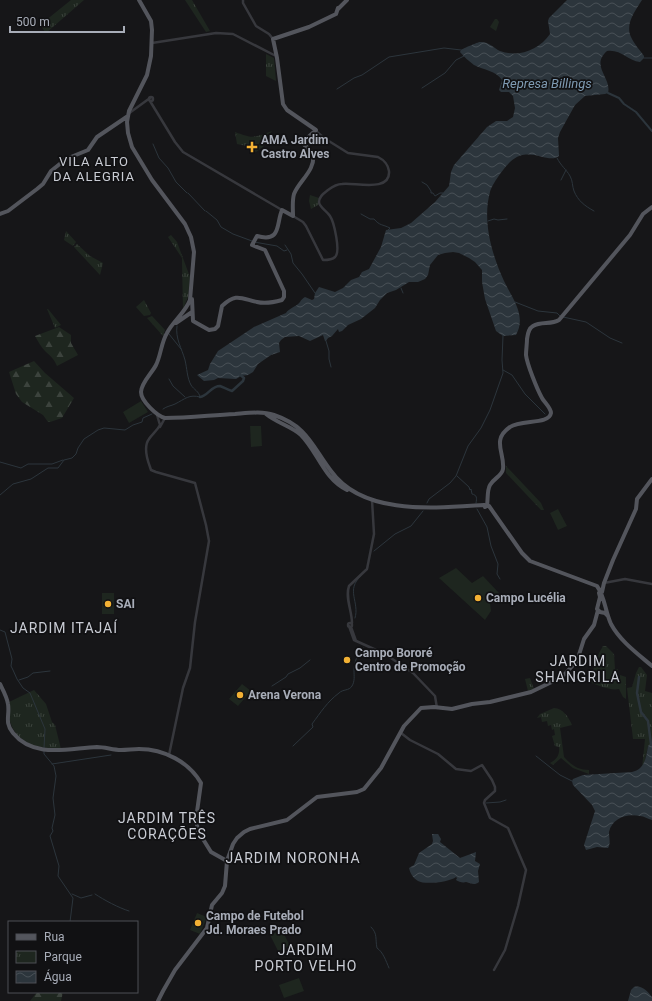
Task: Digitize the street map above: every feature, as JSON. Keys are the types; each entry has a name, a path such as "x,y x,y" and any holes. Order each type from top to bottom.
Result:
{"main road":[{"path":"139,0 151,21 151,61 147,75 130,107 128,115 128,133 132,147 152,180 185,224 191,237 194,252 192,294 193,321 205,329 215,329 219,324 222,306 228,300 236,297 261,302 278,301 284,298 284,291 265,250 252,245 257,236 268,237 274,234 279,227 284,211 292,205"},
{"path":"293,216 292,205 294,194 309,171 313,158 312,152 303,144 304,141 316,130 287,110 283,104 274,38 309,26 334,14 347,0"},
{"path":"0,214 8,211 37,189 43,184 51,171 66,160 88,150 97,137 128,115"},
{"path":"602,594 591,584 539,567 529,562 516,548 486,505 490,485 503,471 503,462 499,445 501,438 509,427 520,422 545,420 550,414 550,411 542,398 526,354 529,330 538,324 556,322 565,314 632,234 643,214 652,207"},
{"path":"284,211 293,216"},
{"path":"192,294 188,306 165,336 157,362 142,388 142,396 152,410 165,417 257,412 266,413 297,426 305,434 336,478 348,488 373,502"},
{"path":"188,306 192,312"},
{"path":"172,326 192,312"},
{"path":"142,388 143,395 148,403 165,417"},
{"path":"272,416 293,429 305,441 334,482 345,489 373,502 396,506 486,505 492,510 522,553 530,561 596,584 603,584"},
{"path":"305,434 305,441"},
{"path":"305,441 308,440 311,442"},
{"path":"608,616 597,607 601,601 603,584 636,509 637,499 652,479"},
{"path":"596,584 601,601 606,607 614,629 628,645 652,666"},
{"path":"598,589 603,584"},
{"path":"158,1001 175,970 207,928 212,905 222,893 225,886 227,861 232,844 237,838 247,830 287,820 318,797 364,789 381,768 406,723 421,708 454,709 472,704 497,701 534,691 562,677 578,661 584,639 593,628 600,611 606,607"},
{"path":"0,684 8,702 8,722 13,733 26,743 44,750 96,747 120,750 150,750 169,756 186,765 202,782 196,823 198,831 211,852 227,861"}],"street":[{"path":"243,0 243,3 256,26 274,38"},
{"path":"152,43 216,33 227,33 233,34 274,55 277,55"},
{"path":"128,115 145,101 151,100 175,142 183,152 284,211"},
{"path":"130,107 137,108"},
{"path":"293,216 303,222 306,226 323,260 336,257 338,248 330,216 319,205 321,195 332,187 340,184 377,185 382,183 388,177 389,169 384,161 378,157 348,153 324,138 316,130"},
{"path":"155,434 160,424 157,414"},
{"path":"159,420 165,417"},
{"path":"165,417 155,434 148,440 146,445 150,469 195,483 209,538 195,622 190,668 183,688 169,756"},
{"path":"373,502 374,534 367,569 349,587 348,596 350,625 353,638 356,641 385,654 413,672 436,697 437,708"},
{"path":"603,584 626,579 652,584"},
{"path":"400,732 407,739 438,754 456,769 471,771 482,765 495,787 494,792 484,801 489,815 492,820 508,828 526,870 506,948 494,970"}],"green space":[{"path":"71,0 84,0 46,33 40,25"},
{"path":"185,0 192,0 210,31 206,32"},
{"path":"495,19 499,22 496,31 490,27"},
{"path":"266,54 274,58 276,81 266,76"},
{"path":"272,131 265,139 264,146 256,152 247,146 237,144 235,132 253,137"},
{"path":"310,195 319,198 318,205 311,209 309,201"},
{"path":"66,231 76,242 73,246 64,240"},
{"path":"171,235 177,242 190,277 188,297 183,309 182,258 168,237"},
{"path":"77,244 90,256 103,263 100,275 74,247"},
{"path":"144,300 151,313 150,315 144,316 136,307"},
{"path":"48,309 61,325 55,328"},
{"path":"152,316 165,330 163,336 147,318"},
{"path":"59,327 71,335 71,343 78,355 57,366 53,359 42,348 35,336"},
{"path":"34,361 45,373 74,398 62,418 48,422 43,415 22,402 16,394 9,372"},
{"path":"141,401 148,412 129,423 123,412"},
{"path":"250,426 261,426 262,446 251,447"},
{"path":"506,466 541,503 544,510 541,510 506,473"},
{"path":"558,509 567,526 558,530 550,513"},
{"name":"Campo Lucélia","path":"456,568 472,583 483,576 499,593 490,603 491,611 485,620 439,578"},
{"name":"SAI","path":"102,593 114,593 114,614 102,614"},
{"path":"603,646 606,646 614,654 615,669 618,669 616,673 618,677 620,678 620,675 626,677 626,699 623,697 619,689 608,688 589,682"},
{"path":"639,667 641,667 647,675 645,691 652,693 652,744 648,746 642,768 645,739 633,739 627,688 632,687"},
{"path":"530,678 534,689 528,691 525,679"},
{"name":"Arena Verona","path":"242,684 251,691 238,706 229,699"},
{"path":"34,690 46,704 52,722 55,725 61,749 46,748 25,741 15,731 10,722 9,702"},
{"path":"557,708 563,712 572,725 560,728 564,757 575,766 581,769 589,770 589,774 573,768 561,758 553,765 550,763 558,756 559,752 559,747 555,746 552,736 555,735 554,729 552,730 551,725 548,726 547,721 542,722 541,717 537,718 540,714"},
{"name":"Campo de Futebol Jd. Moraes Prado","path":"197,913 207,917 200,934 190,930"},
{"path":"282,930 290,946 278,951 270,935"},
{"path":"299,978 304,991 284,998 279,985"},
{"path":"36,993 63,993 61,1001 30,1001"}],"water":[{"name":"Represa Billings","path":"567,0 642,0 630,22 629,32 635,45 644,58 640,62 632,60 620,53 607,51 602,56 601,67 607,82 608,93 585,96 575,105 558,138 559,156 555,158 531,155 517,157 505,168 491,189 487,214 490,238 492,249 500,271 519,314 519,328 516,335 503,336 496,331 485,299 482,282 482,270 475,262 459,253 445,253 438,255 430,265 428,275 425,279 418,282 409,282 396,290 387,293 375,308 361,319 348,325 342,331 339,332 338,329 326,341 323,335 310,341 299,336 285,337 279,343 280,352 271,355 258,364 253,372 248,375 241,376 236,379 218,378 204,381 197,375 208,370 218,351 254,327 286,313 305,297 312,300 314,299 315,293 319,287 335,292 343,288 351,280 359,277 362,272 369,269 381,247 386,230 401,228 411,223 435,202 449,186 451,172 454,165 487,127 496,121 507,121 513,117 515,108 513,96 509,92 501,92 499,90 502,80 493,73 474,65 460,52 461,50 483,42 507,53 514,54 528,51 540,44 550,34 549,18"},
{"path":"652,744 652,820 643,816 625,816 613,823 609,832 610,842 608,848 597,847 586,850 584,845 595,811 592,805 573,785 573,779 583,775 636,771 642,766 648,746"},
{"path":"432,834 438,834 441,839 440,842 460,858 476,852 475,861 480,864 478,871 479,882 474,884 461,882 456,880 456,877 443,882 426,883 418,881 411,874 409,868 414,865 419,853 432,844"},
{"path":"634,987 644,989 652,997 652,1001 628,1001 631,990"}],"waterway":[{"path":"337,89 389,57 444,48 461,50"},
{"path":"422,88 445,73 456,60 464,56"},
{"path":"644,58 652,58"},
{"path":"608,93 619,98 624,104 636,112 652,131"},
{"path":"153,144 159,158 168,168 176,182 187,193"},
{"path":"557,158 570,176 574,191 578,198 594,211"},
{"path":"561,180 566,170"},
{"path":"422,182 427,185 431,193 435,196 443,193"},
{"path":"188,193 205,211"},
{"path":"206,211 217,220 221,227 233,234 252,241"},
{"path":"361,214 390,228 388,230"},
{"path":"488,221 494,219 507,219"},
{"path":"254,242 277,246 284,251 287,250"},
{"path":"285,245 291,254 293,263 315,293"},
{"path":"401,288 403,293"},
{"path":"515,302 538,311 557,313 560,316"},
{"path":"563,317 586,322 610,338 622,343"},
{"path":"177,326 178,339 189,379 191,385 199,393 200,397"},
{"path":"169,334 181,349"},
{"path":"427,503 429,499 450,483 456,476 468,446 481,428 490,410 503,373 503,336"},
{"path":"326,341 331,367"},
{"path":"503,370 512,375 525,394 545,414"},
{"path":"200,397 217,386 232,391 243,381 244,378 239,374"},
{"path":"169,379 173,386 185,397"},
{"path":"163,409 190,397 200,397"},
{"path":"0,495 13,484 31,479 48,468 58,468 64,460 72,458 76,454 84,439 98,430 104,428 125,430 142,422 143,418 152,414"},
{"path":"0,462 21,468 28,464 52,464 63,460"},
{"path":"457,476 469,487 470,490 471,489 472,494 476,497 476,503"},
{"path":"477,509 487,527 491,546 498,564 497,574 500,579"},
{"path":"374,551 395,534 411,526 423,511"},
{"path":"355,618 356,607 353,591 356,581 361,576"},
{"path":"0,630 5,632 12,659 11,666 23,688 30,693 45,729 44,748"},
{"path":"293,746 313,727 312,724 324,707 341,692 352,686 354,680 355,662 363,648"},
{"path":"272,686 310,660"},
{"path":"19,680 28,677 33,673 50,671"},
{"path":"637,693 639,677"},
{"path":"637,693 641,712 648,721 651,744"},
{"path":"44,751 44,754 54,766 56,776 53,798 55,815 52,828 53,831 50,836 59,866 58,876 73,898 70,921"},
{"path":"52,764 111,755"},
{"path":"536,756 560,775 572,781"},
{"path":"486,803 506,800"},
{"path":"72,894 81,898 92,895"},
{"path":"95,894 112,904 129,911"},
{"path":"371,927 375,934 377,948 383,954 389,968"}],"place":[{"name":"AMA Jardim Castro Alves","path":"252,147"},
{"name":"Campo Lucélia","path":"478,598"},
{"name":"SAI","path":"108,604"},
{"name":"Campo Bororé Centro de Promoção","path":"347,660"},
{"name":"Arena Verona","path":"240,695"},
{"name":"Campo de Futebol Jd. Moraes Prado","path":"198,923"}],"district":[{"name":"VILA ALTO DA ALEGRIA","path":"94,168"},
{"name":"JARDIM ITAJAÍ","path":"64,628"},
{"name":"JARDIM SHANGRILA","path":"578,670"},
{"name":"JARDIM TRÊS CORAÇÕES","path":"167,826"},
{"name":"JARDIM NORONHA","path":"293,858"},
{"name":"JARDIM PORTO VELHO","path":"306,958"}]}
